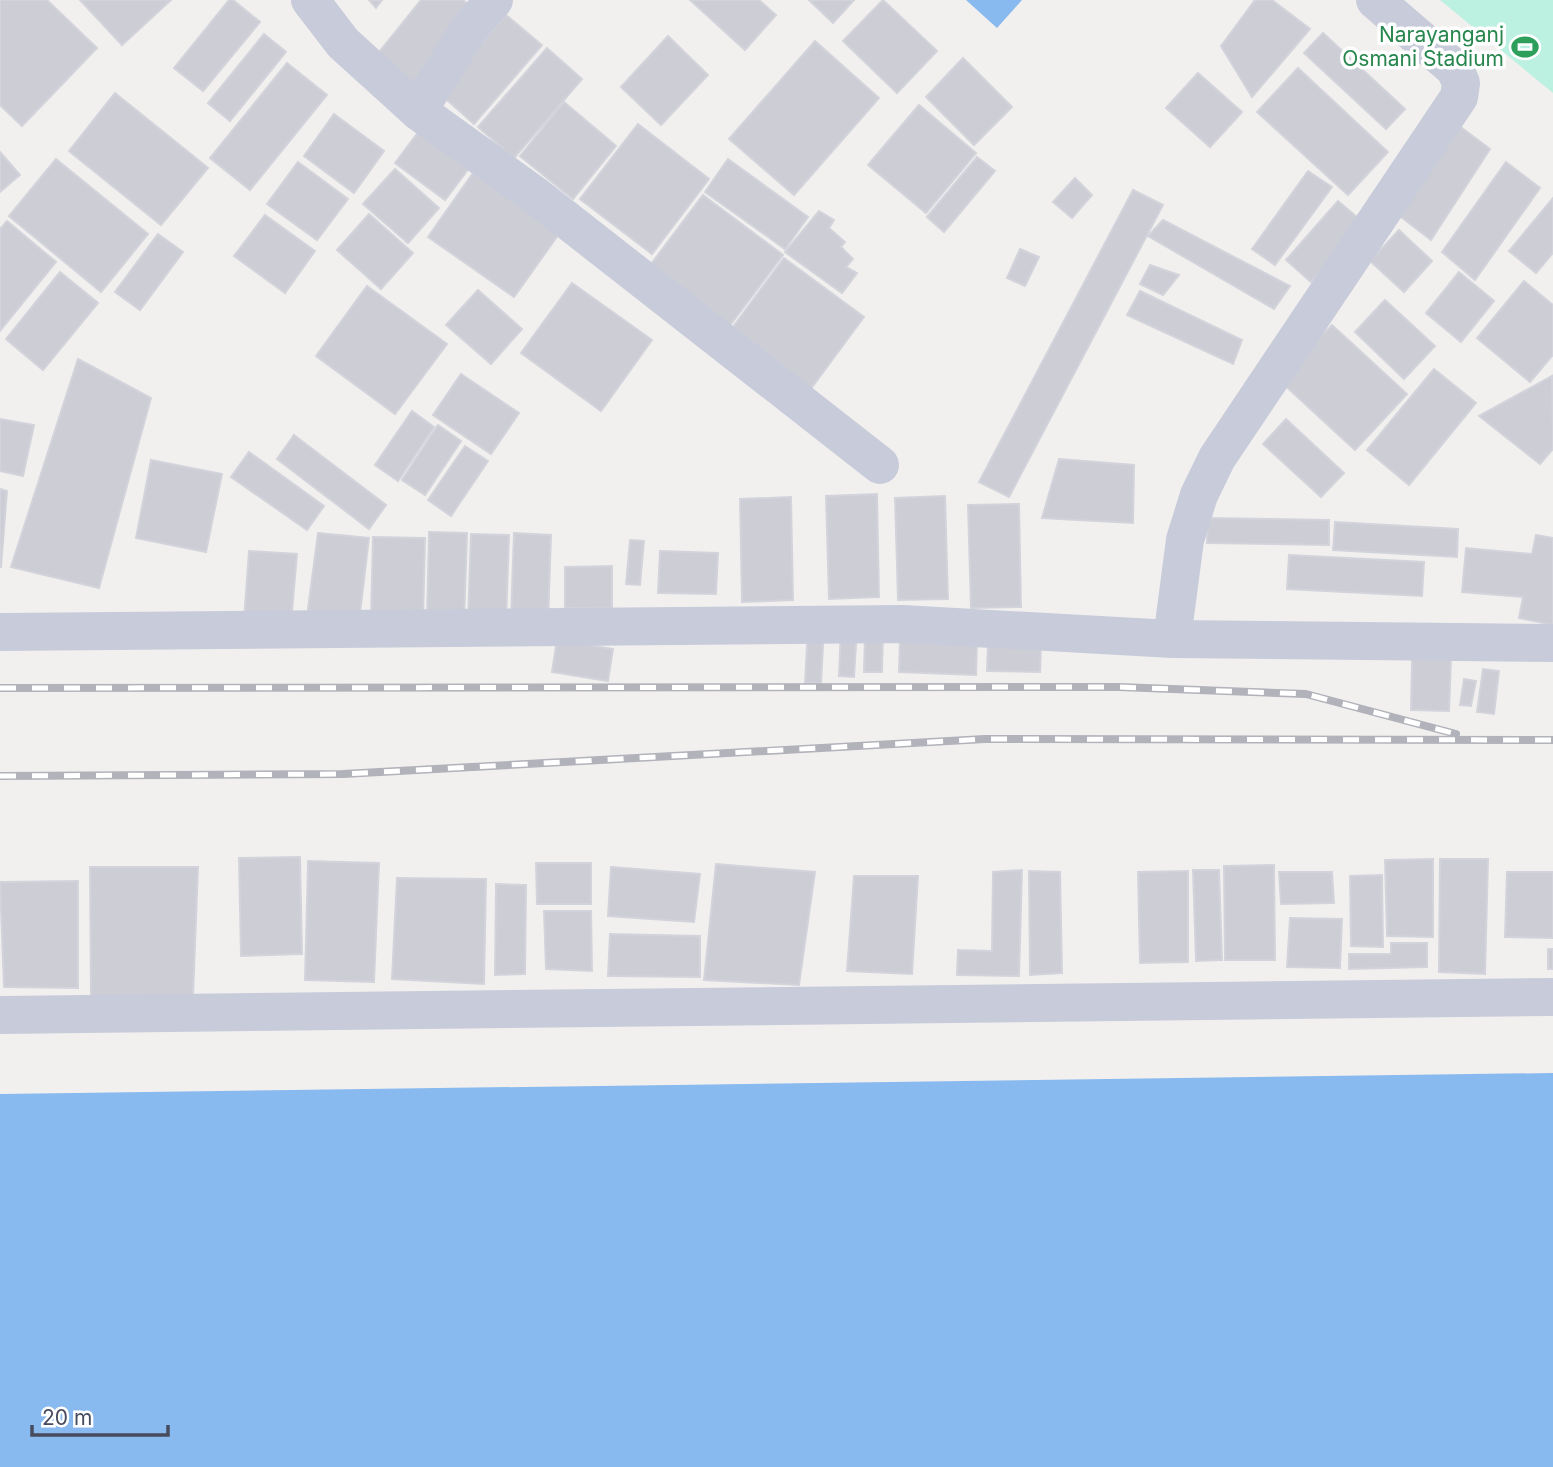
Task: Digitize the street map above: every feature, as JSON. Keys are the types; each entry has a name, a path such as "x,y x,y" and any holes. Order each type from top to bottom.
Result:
{"street":[{"path":"310,0 344,43 418,111 536,196 880,465"},
{"path":"418,111 469,29 494,0"},
{"path":"1171,639 1185,540 1199,495 1217,458 1459,97 1461,83 1455,69 1375,0"},
{"path":"0,632 903,624 1171,639 1553,643"},
{"path":"0,1015 1553,998"}],"green space":[{"name":"Narayanganj Osmani Stadium","path":"1440,0 1553,0 1553,93"}],"water":[{"path":"966,0 1022,0 997,28"},
{"path":"1553,1073 1553,1467 0,1467 0,1094"}],"building":[{"path":"0,0 47,0 97,48 22,126 0,105"},
{"path":"80,0 171,0 122,45"},
{"path":"229,0 233,0 260,22 203,91 174,68"},
{"path":"369,0 382,0 376,8"},
{"path":"421,0 463,0 473,9 408,91 371,62"},
{"path":"690,0 759,0 776,15 745,50"},
{"path":"809,0 854,0 833,23"},
{"path":"883,0 937,51 897,93 843,41"},
{"path":"1255,0 1272,0 1310,29 1252,97 1221,46"},
{"path":"506,15 542,45 474,124 438,92"},
{"path":"1323,33 1405,109 1386,129 1304,53"},
{"path":"264,34 286,52 230,121 208,103"},
{"path":"668,36 708,75 661,125 621,87"},
{"path":"815,41 879,98 794,195 729,139"},
{"path":"547,48 582,79 514,158 478,127"},
{"path":"963,58 1012,107 974,145 926,97"},
{"path":"287,63 327,95 250,190 210,158"},
{"path":"1298,68 1388,152 1348,195 1257,112"},
{"path":"1198,73 1242,112 1210,147 1166,108"},
{"path":"115,93 208,168 161,225 69,151"},
{"path":"564,102 616,146 573,199 520,156"},
{"path":"919,105 976,153 926,213 868,165"},
{"path":"334,114 384,151 354,193 304,156"},
{"path":"426,122 476,159 445,200 395,163"},
{"path":"1454,122 1490,149 1431,240 1392,210"},
{"path":"638,124 709,179 652,254 580,199"},
{"path":"0,152 20,175 0,192"},
{"path":"977,157 995,171 944,232 927,217"},
{"path":"56,159 148,234 101,292 9,216"},
{"path":"728,159 808,217 785,249 705,192"},
{"path":"298,162 348,199 317,240 267,204"},
{"path":"1506,162 1540,188 1475,280 1442,252"},
{"path":"478,166 564,227 514,297 428,237"},
{"path":"395,169 439,208 408,243 363,204"},
{"path":"1308,171 1332,187 1275,265 1252,249"},
{"path":"1075,178 1092,195 1072,218 1053,202"},
{"path":"1133,190 1163,205 1009,497 979,482"},
{"path":"703,195 783,255 725,332 645,272"},
{"path":"1553,198 1553,253 1536,273 1509,251"},
{"path":"1338,201 1363,222 1311,282 1286,260"},
{"path":"819,211 834,220 829,228 845,242 841,247 853,259 846,267 857,273 842,293 785,252"},
{"path":"369,214 413,253 381,289 337,250"},
{"path":"265,215 315,251 285,293 234,256"},
{"path":"1163,220 1290,286 1274,309 1148,236"},
{"path":"7,221 56,262 0,331 0,229"},
{"path":"1399,230 1432,261 1404,292 1370,261"},
{"path":"158,234 183,252 140,310 115,292"},
{"path":"1020,249 1039,257 1025,286 1007,278"},
{"path":"784,258 864,317 807,394 727,335"},
{"path":"1150,265 1179,275 1163,295 1140,284"},
{"path":"60,272 98,303 43,370 6,339"},
{"path":"1459,272 1494,301 1461,342 1426,313"},
{"path":"1524,281 1553,305 1553,355 1530,382 1477,338"},
{"path":"572,283 652,340 601,411 521,353"},
{"path":"367,286 447,344 395,414 316,356"},
{"path":"478,290 522,329 491,364 446,325"},
{"path":"1140,291 1242,340 1233,364 1127,315"},
{"path":"1385,300 1435,346 1404,379 1355,332"},
{"path":"1332,325 1407,394 1355,450 1280,381"},
{"path":"78,359 151,398 99,588 11,567"},
{"path":"1434,369 1476,403 1409,485 1367,450"},
{"path":"461,374 519,413 491,454 433,415"},
{"path":"1552,376 1553,449 1540,464 1479,416"},
{"path":"412,411 434,427 398,481 375,465"},
{"path":"0,419 34,425 23,476 0,471"},
{"path":"1286,419 1344,473 1321,497 1263,444"},
{"path":"438,425 461,441 425,495 402,480"},
{"path":"294,435 386,505 369,529 277,459"},
{"path":"465,446 488,461 451,516 428,500"},
{"path":"249,452 324,506 307,530 231,477"},
{"path":"1059,459 1134,465 1133,523 1042,518"},
{"path":"151,460 222,474 206,552 136,538"},
{"path":"0,489 7,491 1,567 0,567"},
{"path":"877,494 879,597 829,599 826,496"},
{"path":"945,496 948,599 898,600 895,498"},
{"path":"791,497 793,600 742,602 740,499"},
{"path":"1019,504 1021,607 971,608 968,505"},
{"path":"1208,518 1329,520 1329,545 1207,543"},
{"path":"1335,522 1458,529 1457,557 1333,550"},
{"path":"429,532 467,533 464,621 427,619"},
{"path":"318,533 369,538 359,622 307,616"},
{"path":"514,533 551,535 548,622 511,620"},
{"path":"471,534 509,535 506,622 468,621"},
{"path":"1536,535 1553,538 1553,625 1519,618 1523,597 1462,592 1466,548 1532,554"},
{"path":"373,537 425,538 423,621 371,620"},
{"path":"630,540 644,541 640,585 626,584"},
{"path":"249,551 297,554 291,623 244,620"},
{"path":"660,551 718,553 716,594 658,593"},
{"path":"1289,555 1424,562 1422,596 1287,589"},
{"path":"612,566 612,608 565,608 565,567"},
{"path":"808,627 824,628 821,683 805,683"},
{"path":"841,629 857,629 854,677 839,676"},
{"path":"865,635 883,636 882,672 864,672"},
{"path":"900,639 977,642 976,675 899,672"},
{"path":"557,640 613,649 608,681 552,672"},
{"path":"988,643 1041,645 1040,672 987,671"},
{"path":"1412,658 1451,659 1449,711 1411,710"},
{"path":"1483,669 1499,671 1494,714 1477,712"},
{"path":"1464,679 1476,681 1471,706 1460,705"},
{"path":"300,857 302,954 241,956 239,858"},
{"path":"1433,859 1433,937 1387,936 1385,860"},
{"path":"1440,859 1488,859 1485,974 1439,972"},
{"path":"308,861 379,863 374,982 305,980"},
{"path":"536,863 591,863 591,904 537,904"},
{"path":"716,864 815,872 799,985 704,980"},
{"path":"1274,865 1275,960 1225,960 1224,866"},
{"path":"90,867 198,867 193,996 91,996"},
{"path":"611,867 700,874 694,922 608,916"},
{"path":"1022,870 1019,976 957,975 958,950 992,951 993,872"},
{"path":"1193,870 1219,870 1222,960 1196,961"},
{"path":"1029,871 1060,872 1062,973 1030,975"},
{"path":"1188,871 1188,962 1140,963 1138,872"},
{"path":"1279,872 1332,872 1334,903 1281,904"},
{"path":"1507,872 1553,872 1553,938 1505,937"},
{"path":"1382,875 1383,947 1351,946 1350,876"},
{"path":"854,876 918,876 912,974 847,971"},
{"path":"397,878 486,879 484,984 392,979"},
{"path":"78,881 78,988 4,987 0,882"},
{"path":"496,884 526,885 525,974 495,975"},
{"path":"544,911 591,911 592,971 546,969"},
{"path":"1290,918 1342,919 1340,968 1287,967"},
{"path":"610,934 700,936 700,977 608,976"},
{"path":"1391,943 1427,943 1427,967 1349,969 1349,954 1391,954"},
{"path":"1548,949 1553,949 1553,969 1548,969"}],"railway":[{"path":"0,688 1119,687 1306,694 1456,734"},
{"path":"0,776 343,774 985,739 1553,740"}],"place":[{"name":"Narayanganj Osmani Stadium","path":"1525,47"}]}
